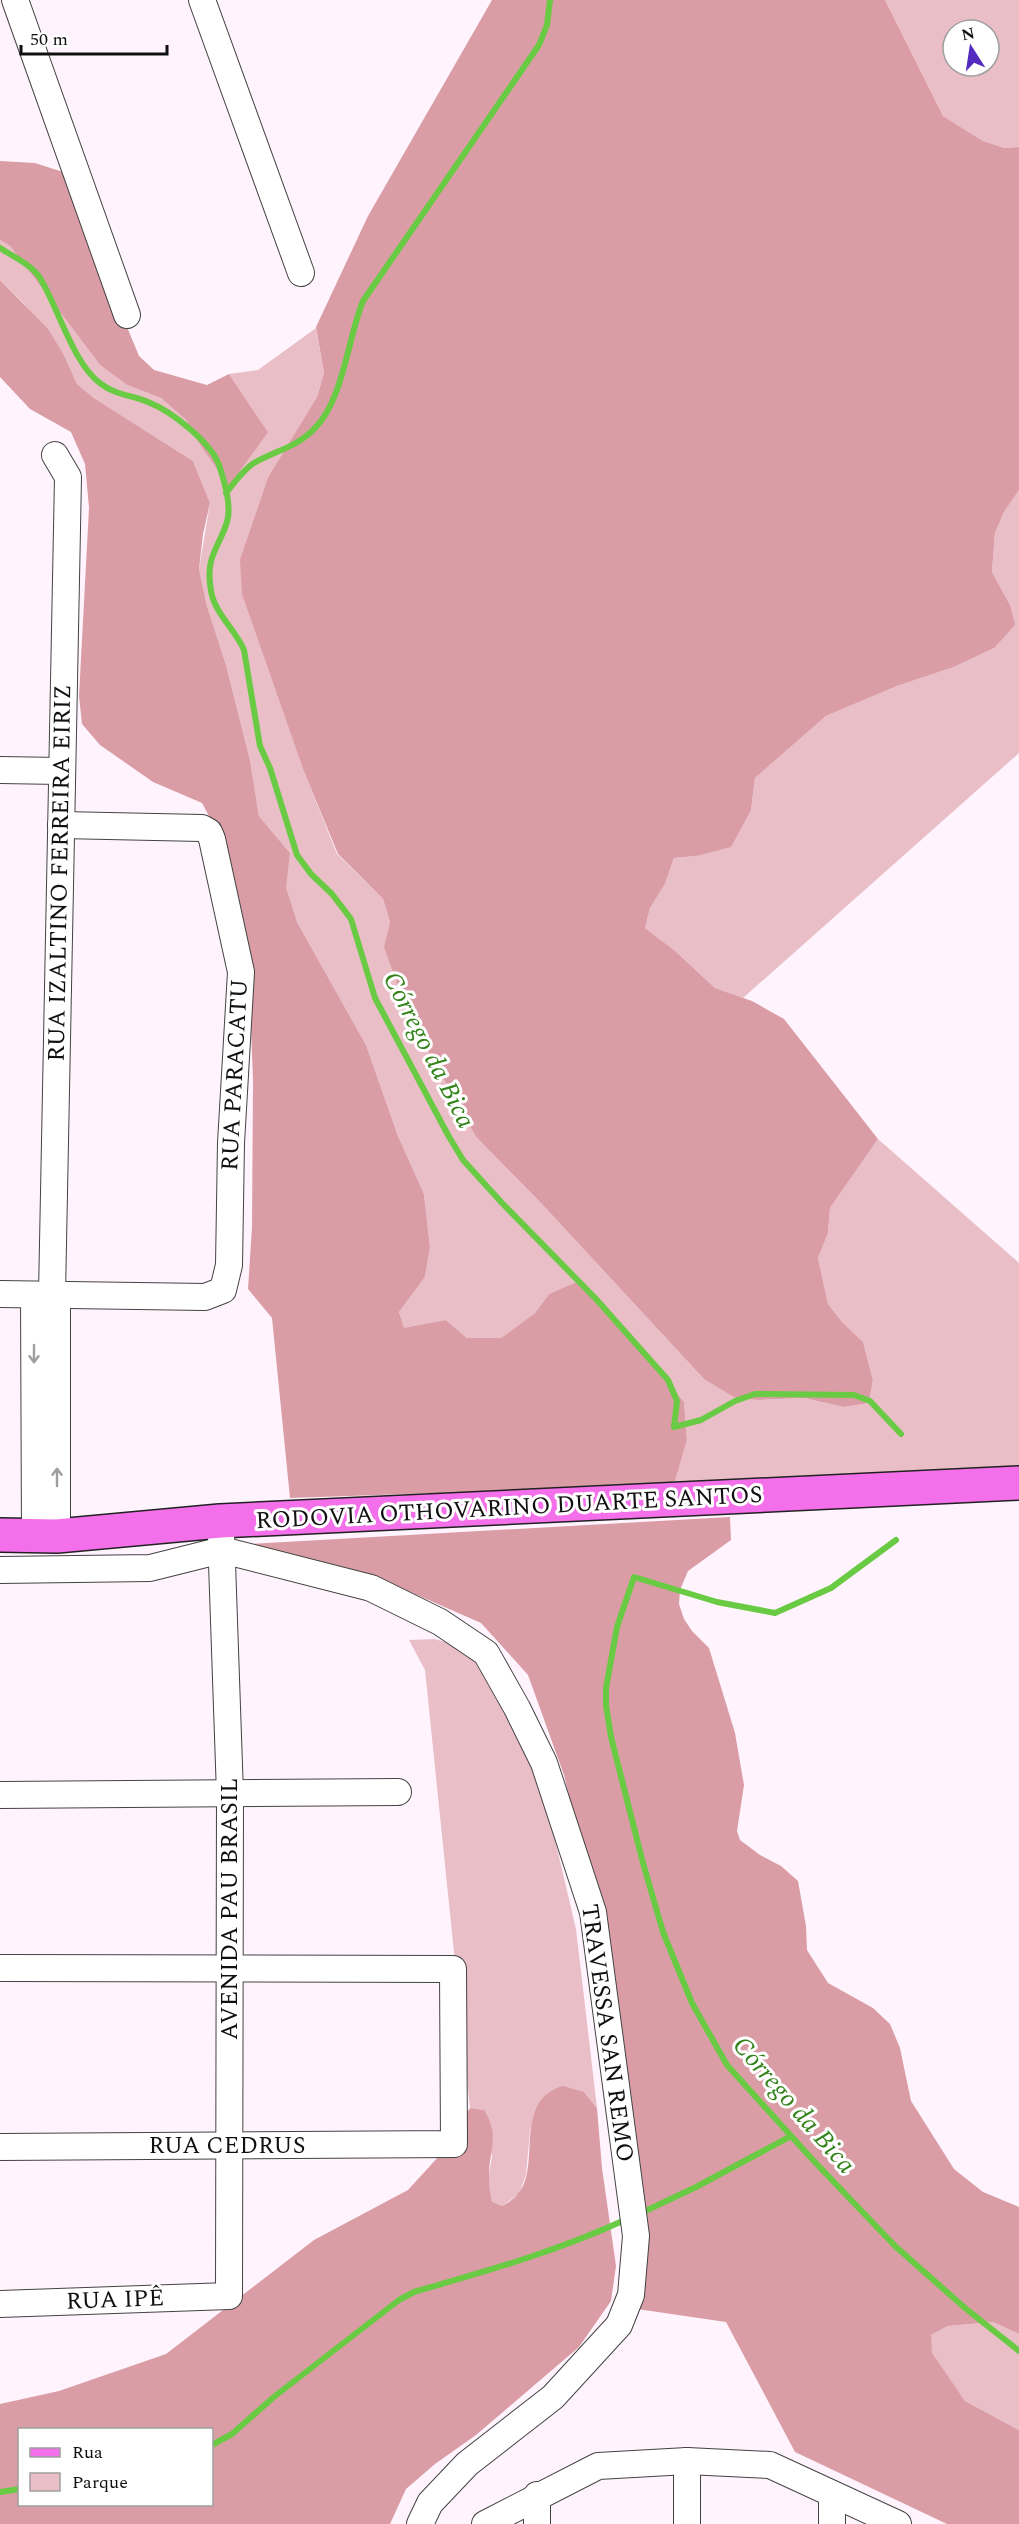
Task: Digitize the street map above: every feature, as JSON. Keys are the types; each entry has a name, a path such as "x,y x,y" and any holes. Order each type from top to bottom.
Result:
{"main road":[{"name":"RODOVIA OTHOVARINO DUARTE SANTOS","path":"0,1535 221,1536 1019,1483"}],"street":[{"path":"15,0 127,315"},
{"path":"202,0 301,273"},
{"name":"RUA IZALTINO FERREIRA EIRIZ","path":"46,1535 48,1295 68,477 55,454"},
{"path":"0,770 61,771"},
{"name":"RUA PARACATU","path":"48,1295 205,1298 223,1290 229,1265 231,1143 241,972 209,832 202,828 61,825"},
{"path":"0,1294 48,1295"},
{"name":"RODOVIA OTHOVARINO DUARTE SANTOS","path":"0,1570 150,1568 221,1536"},
{"name":"AVENIDA PAU BRASIL","path":"221,1536 230,1794 229,2296"},
{"name":"TRAVESSA SAN REMO","path":"221,1536 371,1588 440,1622 486,1653 544,1763 593,1912 636,2236 631,2295 619,2325 553,2397 467,2464 430,2503 420,2524"},
{"path":"0,1795 398,1792"},
{"path":"0,1968 231,1968"},
{"name":"RUA CEDRUS","path":"0,2147 454,2144 453,1969 231,1968"},
{"name":"RUA IPÊ","path":"0,2304 229,2296"},
{"path":"687,2461 687,2524"},
{"path":"484,2524 537,2495 598,2466 687,2461 770,2465 898,2524"},
{"path":"832,2494 832,2524"},
{"path":"537,2495 537,2524"}],"green space":[{"path":"885,0 1019,0 1019,147 1005,148 983,141 943,116"},
{"path":"0,240 10,246 100,365 127,385 161,398 186,420 197,440 268,432 229,374 258,370 316,328 324,373 317,397 268,477 251,528 305,774 337,854 383,899 390,922 385,947 410,1019 476,1137 540,1202 704,1379 759,1400 804,1398 844,1407 869,1403 873,1380 863,1342 842,1322 828,1304 818,1258 828,1233 830,1208 878,1139 1019,1263 1019,1468 875,1473 674,1485 687,1440 684,1402 582,1281 549,1294 535,1313 501,1338 467,1338 446,1320 404,1329 399,1312 425,1277 430,1247 424,1194 398,1136 366,1045 297,922 285,888 290,853 259,816 250,760 226,665 207,606 199,569 210,503 193,461 94,398 77,384 64,355 24,304 0,280"},
{"path":"1019,490 1019,753 743,998 715,988 674,950 645,928 650,908 665,884 674,858 696,856 751,810 755,778 826,716 897,686 954,667 994,648 1010,605 992,572 995,533 1004,512"},
{"path":"435,1639 468,1649 505,1693 539,1772 576,1929 597,2108 584,2092 542,2099 534,2114 526,2175 519,2194 502,2206 492,2203 488,2178 492,2157 484,2110 470,2108 425,1670 409,1640"},
{"path":"993,2322 1019,2334 1019,2430 965,2401 931,2353 931,2335 948,2326"}],"shaded area":[{"path":"492,0 885,0 943,116 983,141 1005,148 1019,147 1019,490 1004,512 995,533 992,572 1010,605 1015,625 994,648 954,667 897,686 826,716 755,778 751,810 731,847 696,856 674,858 665,884 650,908 645,928 674,950 715,988 752,1001 784,1019 878,1139 830,1208 828,1233 818,1258 828,1304 842,1322 863,1342 873,1380 869,1403 844,1407 804,1398 759,1400 734,1397 704,1379 540,1202 476,1137 410,1019 384,947 390,922 383,899 338,854 305,774 242,594 240,560 268,477 317,397 324,373 316,327 368,216"},
{"path":"0,161 35,163 63,172 139,356 154,370 207,385 229,374 268,432 229,486 186,420 161,398 127,385 100,365 10,246 0,240"},
{"path":"0,280 48,329 64,355 77,384 94,398 193,461 210,503 203,534 199,569 207,606 226,665 250,760 259,816 290,853 286,888 297,922 366,1045 398,1136 424,1194 430,1247 425,1277 399,1312 404,1328 446,1320 467,1338 501,1338 535,1313 549,1294 582,1280 684,1402 687,1440 674,1485 290,1498 272,1318 248,1289 252,1227 253,1080 248,947 225,846 202,803 153,782 100,745 82,724 79,696 89,508 85,464 71,432 30,409 0,377"},
{"path":"730,1517 731,1540 688,1571 680,1590 679,1604 684,1619 692,1631 709,1648 735,1733 744,1785 737,1831 740,1840 760,1855 781,1866 798,1881 806,1926 807,1950 828,1983 873,2008 890,2024 900,2048 911,2101 954,2169 983,2192 1019,2207 1019,2334 993,2322 948,2326 931,2335 932,2353 965,2401 1019,2430 1019,2524 947,2524 795,2452 726,2322 637,2309 581,1848 564,1775 528,1675 481,1623 392,1584 250,1544"},
{"path":"563,2086 584,2092 597,2108 602,2168 616,2266 611,2301 579,2347 476,2435 435,2464 406,2489 390,2524 0,2524 0,2404 59,2391 166,2354 314,2240 408,2190 439,2156 470,2108 484,2110 492,2128 490,2188 492,2202 502,2206 515,2197 524,2183 528,2169 532,2120 547,2094"}],"waterway":[{"path":"226,493 250,466 300,440 324,417 338,386 363,301 539,45 547,25 550,0"},
{"name":"Córrego da Bica","path":"0,248 27,265 40,278 74,349 91,375 112,390 157,406 179,420 209,448 216,458 226,487 229,509 227,522 211,561 211,591 217,607 244,650 260,746 270,768 297,855 351,919 375,998 463,1160 596,1299 668,1380 677,1401 674,1427 701,1420 735,1401 755,1394 854,1395 870,1401 901,1434"},
{"name":"Córrego da Bica","path":"896,1540 831,1588 775,1613 717,1602 634,1577 617,1627 606,1688 606,1705 611,1737 663,1932 692,2003 727,2065 895,2246 965,2308 1019,2351"},
{"path":"639,2214 696,2187 791,2136"},
{"path":"213,2444 232,2434 275,2396 399,2300 414,2292 549,2251 627,2219"},
{"path":"0,2492 18,2489"}]}
